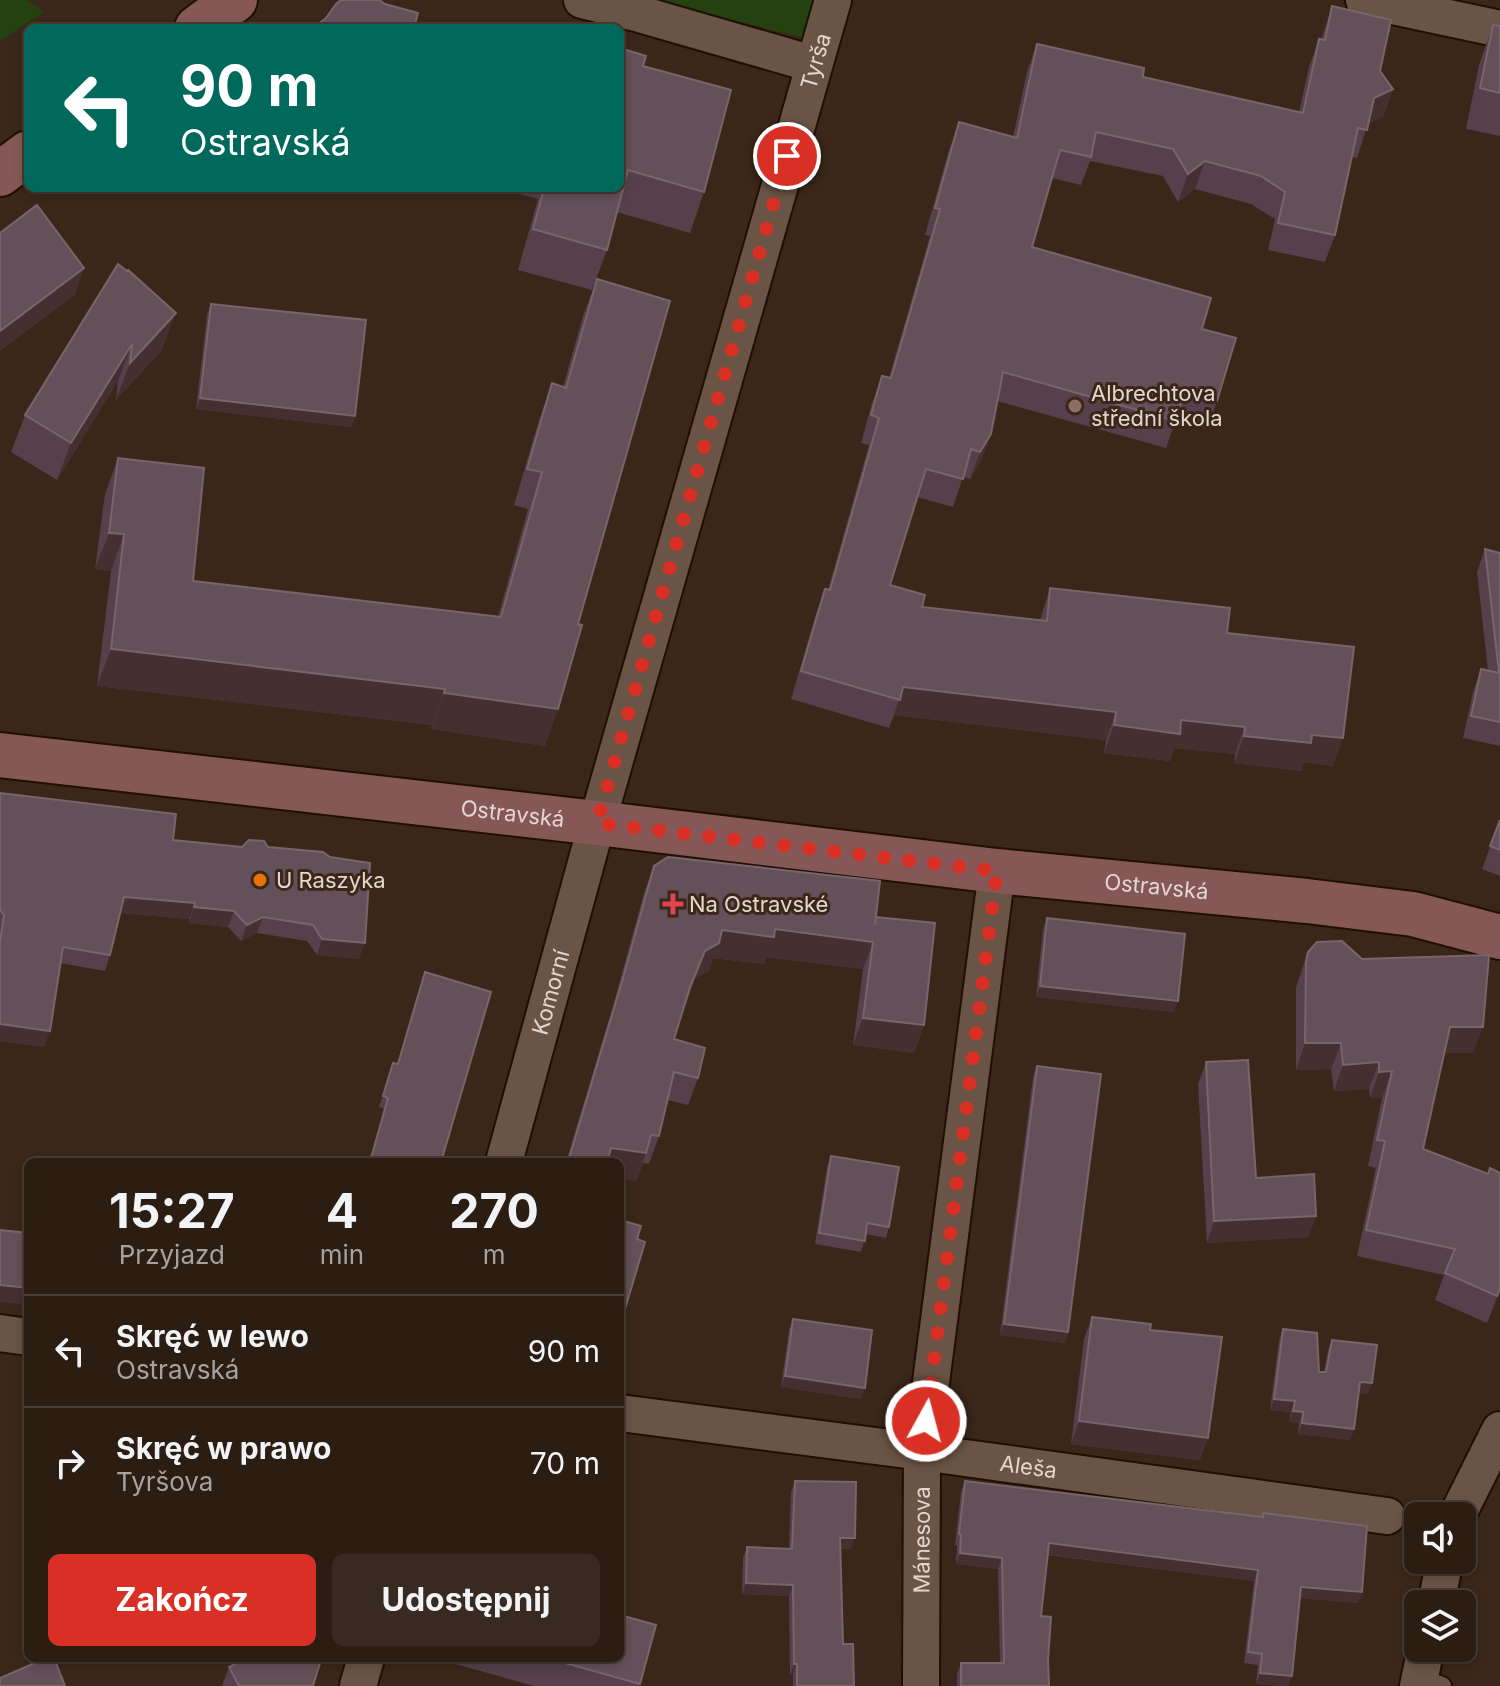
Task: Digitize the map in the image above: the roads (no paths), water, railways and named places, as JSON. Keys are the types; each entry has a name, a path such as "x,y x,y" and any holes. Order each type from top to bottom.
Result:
{"street":[{"path":"202,24 235,0"},
{"path":"582,0 813,64"},
{"name":"Tyrša","path":"597,823 833,0"},
{"path":"1364,0 1500,29"},
{"path":"0,174 24,156"},
{"name":"Ostravská","path":"0,755 997,871 1307,901 1413,914 1500,937"},
{"name":"Komorní","path":"505,1158 597,823"},
{"name":"Mánesova","path":"921,1686 922,1452 997,871"},
{"path":"0,1333 24,1336"},
{"name":"Aleša","path":"624,1414 1387,1516"},
{"path":"1465,1502 1497,1444"},
{"path":"358,1686 365,1662"}],"place":[{"name":"Albrechtova střední škola","path":"1075,406"},
{"name":"U Raszyka","path":"260,880"},
{"name":"Na Ostravské","path":"673,904"}]}
